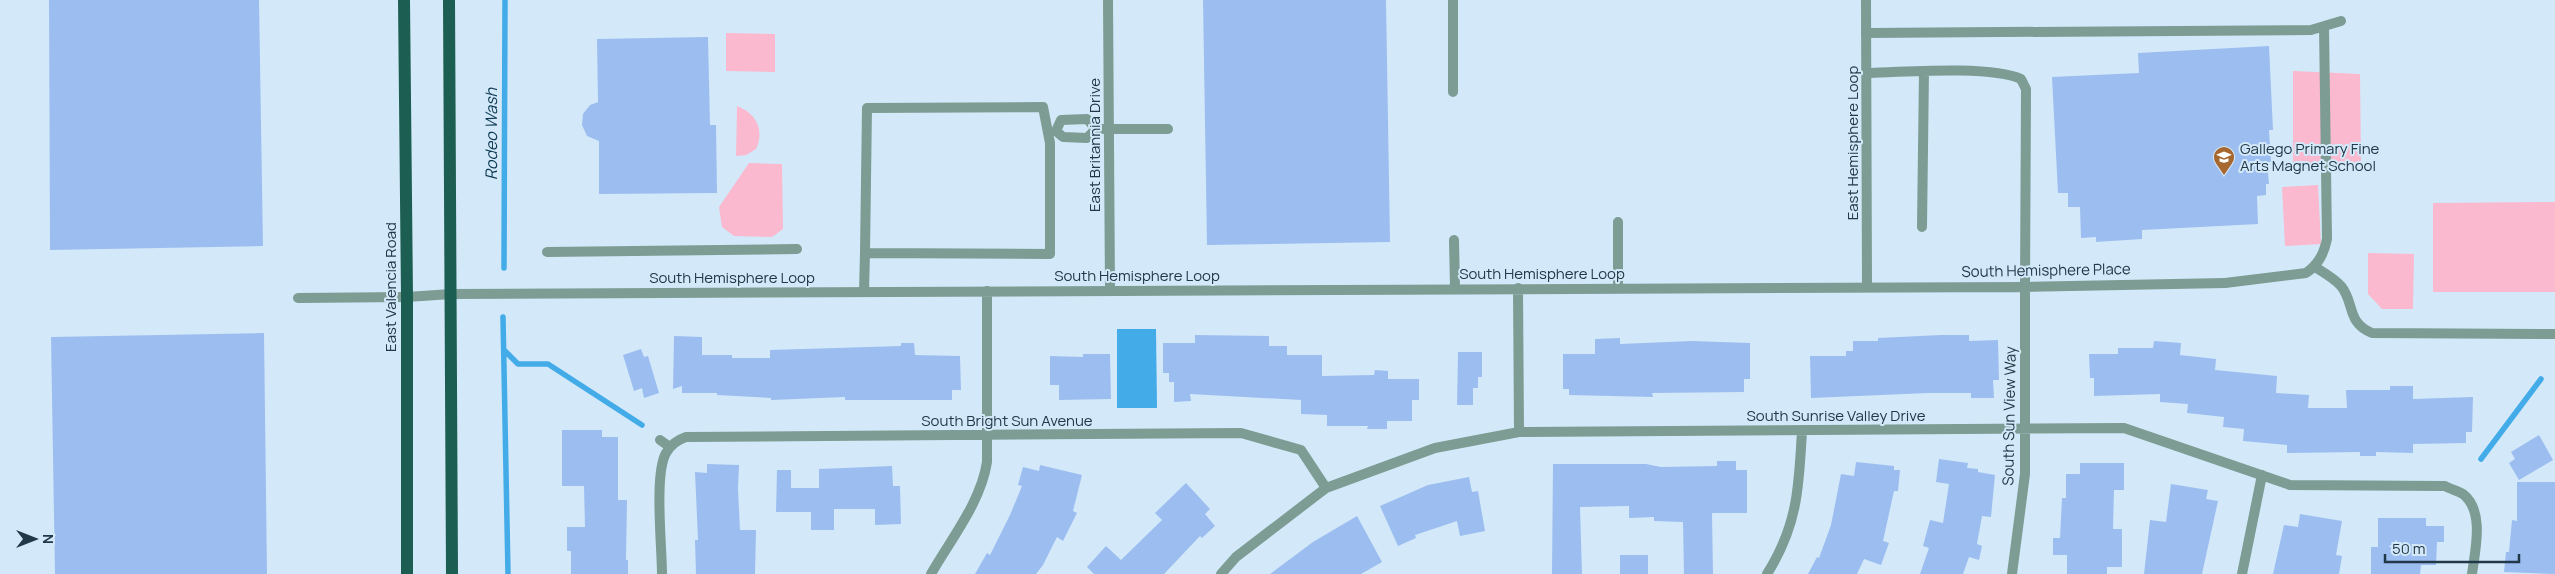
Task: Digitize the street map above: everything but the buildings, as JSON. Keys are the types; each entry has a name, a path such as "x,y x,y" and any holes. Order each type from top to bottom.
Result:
{"main road":[{"name":"East Valencia Road","path":"404,0 407,297 406,574"},
{"path":"449,0 452,574"}],"street":[{"name":"East Britannia Drive","path":"1108,0 1110,290"},
{"path":"1453,0 1453,92"},
{"name":"East Hemisphere Loop","path":"1866,0 1867,286"},
{"path":"1866,33 2311,30 2341,21"},
{"path":"2324,26 2327,239 2321,257 2315,267 2340,284 2346,294 2353,318 2362,329 2372,333 2555,334"},
{"path":"1866,74 1924,71 1922,226"},
{"name":"South Sun View Way","path":"1924,71 2013,75 2021,78 2026,89 2025,474 2012,574"},
{"path":"864,292 867,108 1043,107 1052,132 1050,254 865,253"},
{"path":"1052,132 1060,120 1087,119 1096,129"},
{"path":"1052,132 1063,137 1087,138 1096,129 1168,129"},
{"path":"1618,222 1618,287"},
{"path":"1454,240 1455,288"},
{"path":"547,252 797,249"},
{"name":"South Hemisphere Place","path":"1867,286 2225,284 2297,275 2315,267"},
{"name":"South Hemisphere Loop","path":"298,298 407,297 451,294 1867,286"},
{"path":"1518,288 1519,432"},
{"path":"931,574 972,504 985,477 987,435 987,291"},
{"name":"South Sunrise Valley Drive","path":"1221,574 1236,557 1326,488 1435,448 1519,432 2124,428 2290,485 2445,486 2464,494 2473,509 2476,527 2472,574"},
{"path":"1767,574 1782,549 1799,493 1802,430"},
{"name":"South Bright Sun Avenue","path":"670,447 675,441 697,436 1241,433 1301,450 1326,488"},
{"path":"660,440 670,447 665,454 660,475 662,574"},
{"path":"2242,574 2262,475"}],"shaded area":[{"path":"726,33 775,34 775,72 726,71"},
{"path":"2293,71 2360,74 2361,164 2293,163"},
{"path":"737,106 744,109 754,118 759,129 759,142 756,149 746,155 736,156"},
{"path":"749,163 782,164 783,229 772,237 734,236 722,227 719,207"},
{"path":"2318,185 2321,244 2285,246 2282,187"},
{"path":"2555,202 2555,292 2433,292 2433,203"},
{"path":"2368,253 2414,254 2413,309 2382,309 2368,294"}],"water":[{"path":"1117,329 1156,329 1157,408 1117,408"}],"waterway":[{"name":"Rodeo Wash","path":"504,268 505,0"},
{"path":"503,317 508,574"},
{"path":"504,350 518,364 548,364 642,425"},
{"path":"2481,459 2541,379"}],"place":[{"name":"Gallego Primary Fine Arts Magnet School","path":"2224,176"}]}
